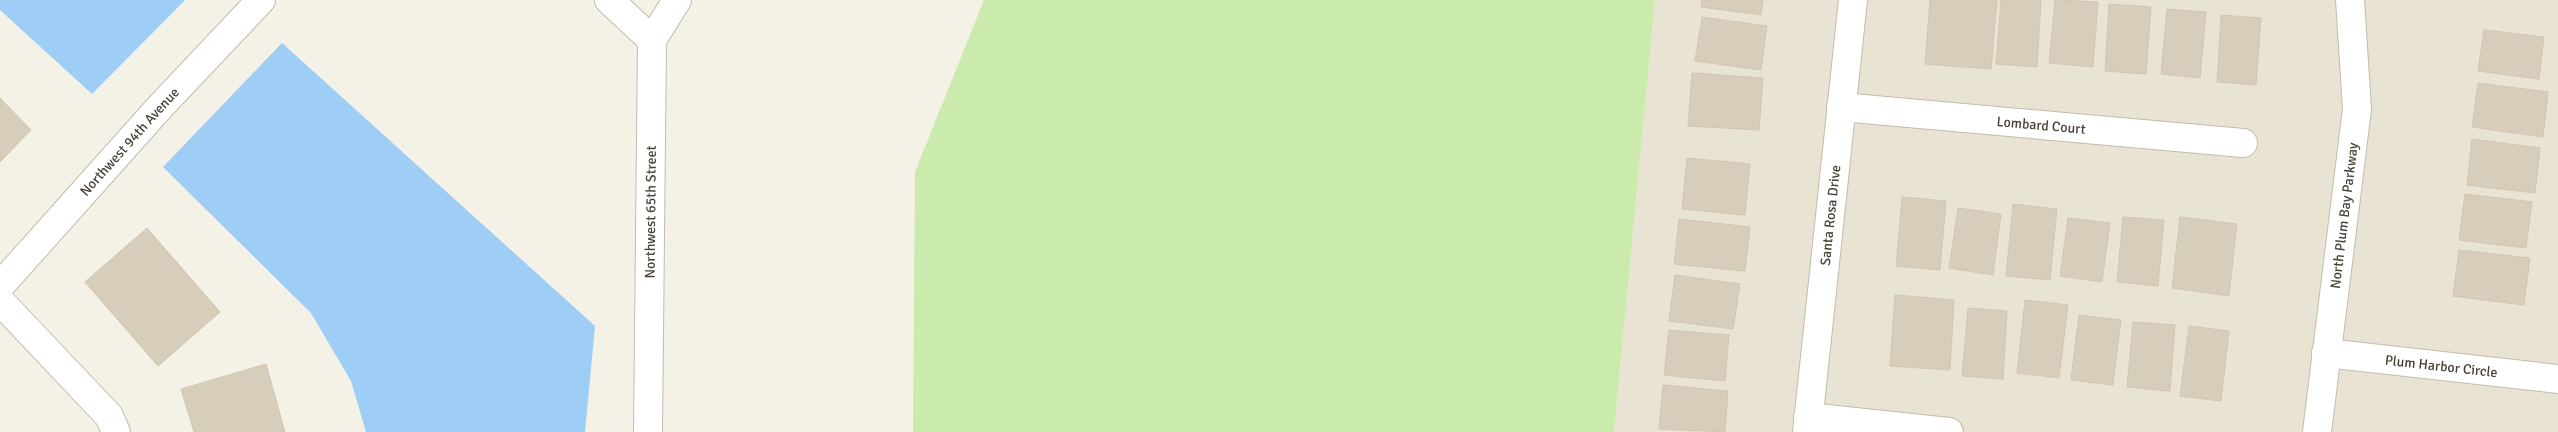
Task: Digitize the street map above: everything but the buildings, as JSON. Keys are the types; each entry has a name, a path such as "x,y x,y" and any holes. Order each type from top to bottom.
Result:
{"street":[{"name":"Northwest 94th Avenue","path":"0,286 159,108 261,0"},
{"path":"610,0 652,40 677,0"},
{"name":"Santa Rosa Drive","path":"1807,424 1853,0"},
{"name":"North Plum Bay Parkway","path":"2317,432 2357,109 2350,0"},
{"name":"Northwest 65th Street","path":"648,432 652,40"},
{"name":"Lombard Court","path":"1841,107 2243,143"},
{"path":"0,301 109,416 116,432"},
{"name":"Plum Harbor Circle","path":"2326,353 2558,379"},
{"path":"1807,424 1949,432"}],"shaded area":[{"path":"1655,0 2558,0 2558,432 1614,432"}],"green space":[{"path":"984,0 1655,0 1614,432 913,432 915,172"}],"water":[{"path":"0,0 185,0 92,94 0,10"},
{"path":"282,43 595,326 585,432 366,432 351,381 311,313 163,167"}]}
